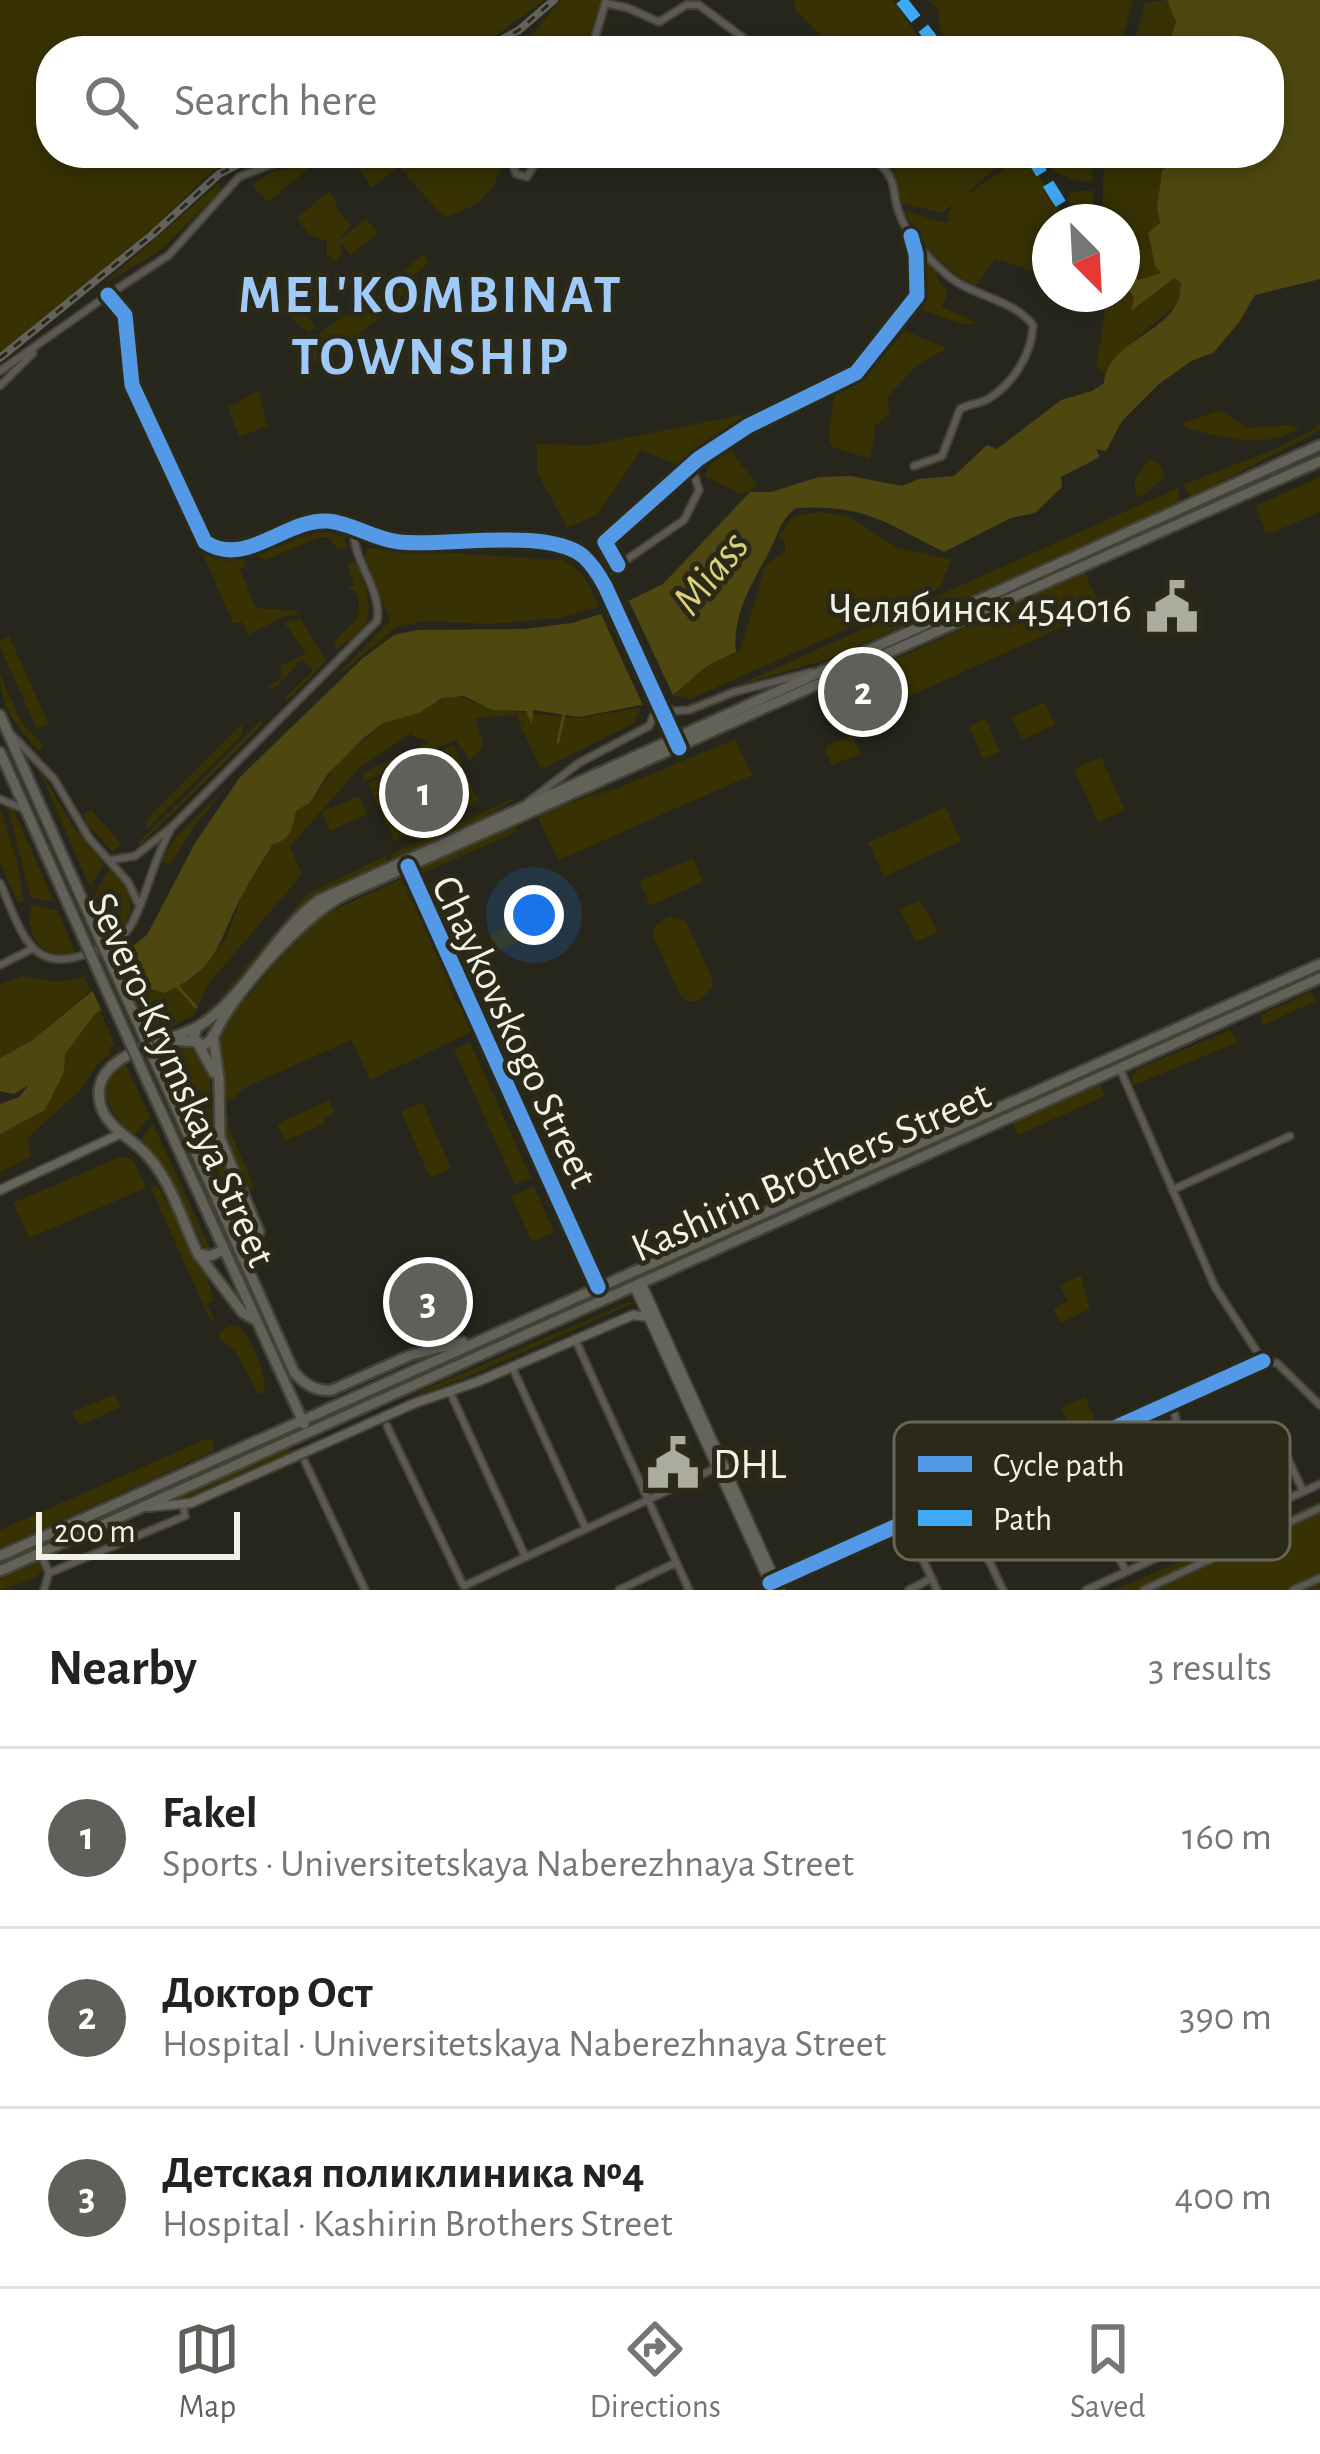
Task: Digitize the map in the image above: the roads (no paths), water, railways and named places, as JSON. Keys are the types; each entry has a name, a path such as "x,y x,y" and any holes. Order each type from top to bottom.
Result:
{"main road":[{"path":"1288,460 1320,436"},
{"path":"254,1319 243,1313 198,1255 157,1167 103,1111 101,1080 117,1062 198,1026 218,1010 288,927 319,900 1320,446"},
{"path":"160,1042 206,1044 232,1006 312,915 344,895 1320,463"},
{"name":"Severo-Krymskaya Street","path":"0,715 302,1381 326,1390 411,1355 490,1336"},
{"name":"Severo-Krymskaya Street","path":"0,752 308,1431"},
{"name":"Kashirin Brothers Street","path":"0,1556 1320,964"},
{"name":"Kashirin Brothers Street","path":"0,1571 1320,978"},
{"path":"198,1026 209,1027 213,1037 222,1147 259,1232 255,1241 240,1250"},
{"path":"198,1026 194,1034 218,1084"},
{"path":"0,1190 122,1133"},
{"path":"198,1255 223,1250"},
{"path":"632,1272 775,1586"},
{"path":"638,1284 648,1317 775,1586"},
{"path":"137,1508 187,1504 633,1315 648,1317"},
{"path":"308,1431 320,1439 332,1439"}],"street":[{"path":"594,36 605,1 659,22 686,5 700,5 741,36"},
{"path":"0,371 169,255 239,178 263,168"},
{"path":"886,168 892,173 901,220 947,275 1010,307 1034,326 1024,361 1012,379 989,398 960,409 942,456 914,466"},
{"path":"618,565 605,542 691,465 748,426 856,373 917,296 911,236"},
{"path":"108,295 125,316 131,381 205,542 219,550 235,550 321,521 399,542 549,544 584,556 614,606 679,748"},
{"path":"0,386 43,341"},
{"path":"600,578 684,520 699,490 691,465"},
{"path":"110,860 135,856 172,827 377,621 378,607 356,552 354,530"},
{"path":"658,702 673,711 689,710 734,692 821,670"},
{"path":"524,805 579,763 650,726 658,702"},
{"path":"7,730 37,758 89,838 133,889 138,907"},
{"path":"0,799 27,812"},
{"path":"0,884 32,949 55,961 77,958 122,938 172,827"},
{"name":"Chaykovskogo Street","path":"408,866 598,1287"},
{"path":"0,965 32,949"},
{"path":"1119,1068 1215,1287 1263,1361"},
{"path":"1172,1190 1290,1136"},
{"path":"574,1339 689,1590"},
{"path":"1128,1422 1263,1361 1277,1363 1320,1405"},
{"path":"512,1366 586,1528"},
{"path":"450,1392 525,1556"},
{"path":"1171,1403 1179,1422"},
{"path":"387,1426 465,1588 718,1467"},
{"path":"305,1462 365,1590"},
{"path":"1290,1463 1303,1491"},
{"path":"1290,1497 1320,1484"},
{"path":"49,1573 185,1516 187,1504"},
{"path":"1290,1522 1320,1508"},
{"path":"775,1586 894,1526"},
{"path":"40,1552 49,1573 44,1590"},
{"path":"923,1560 938,1590"},
{"path":"989,1560 1004,1590"},
{"path":"1121,1560 1126,1572"},
{"path":"1086,1590 1152,1560"},
{"path":"1144,1590 1208,1560"},
{"path":"619,1590 675,1563"},
{"path":"909,1590 932,1578"},
{"path":"1292,1590 1320,1578"}],"water":[{"name":"Miass","path":"1167,0 1320,0 1320,279 1255,295 1213,353 1191,361 1159,384 1122,421 1106,451 1096,449 1100,457 1061,477 1062,487 1035,513 1011,518 944,552 858,513 796,508 782,524 744,601 736,652 707,666 673,695 579,717 533,710 532,725 526,711 492,710 464,696 442,698 419,713 383,723 327,775 310,803 296,811 290,832 273,844 205,966 164,993 143,987 95,1014 65,1054 64,1072 45,1110 0,1134 0,1104 19,1097 29,1085 14,1094 0,1091 0,1058 31,1041 129,961 195,843 240,777 363,658 394,635 417,630 525,629 601,614 663,584 750,492 771,492 819,477 851,476 902,486 919,479 954,476 987,445 997,449 1061,400 1104,383 1114,359 1159,324 1179,298 1181,283 1174,278 1140,304 1140,279 1161,273 1148,233 1160,223 1162,170 1284,168 1284,36 1172,36 1176,21"}],"waterway":[{"path":"558,742 564,714"},
{"path":"177,986 196,1007"}],"railway":[{"path":"508,36 554,0"},
{"path":"0,358 231,168"}],"place":[{"name":"Челябинск 454016","path":"1172,607"},
{"name":"Доктор Ост","path":"863,692"},
{"name":"Fakel","path":"424,793"},
{"name":"Детская поликлиника №4","path":"428,1302"},
{"name":"DHL","path":"673,1463"}],"district":[{"name":"MEL'KOMBINAT TOWNSHIP","path":"431,324"}]}
